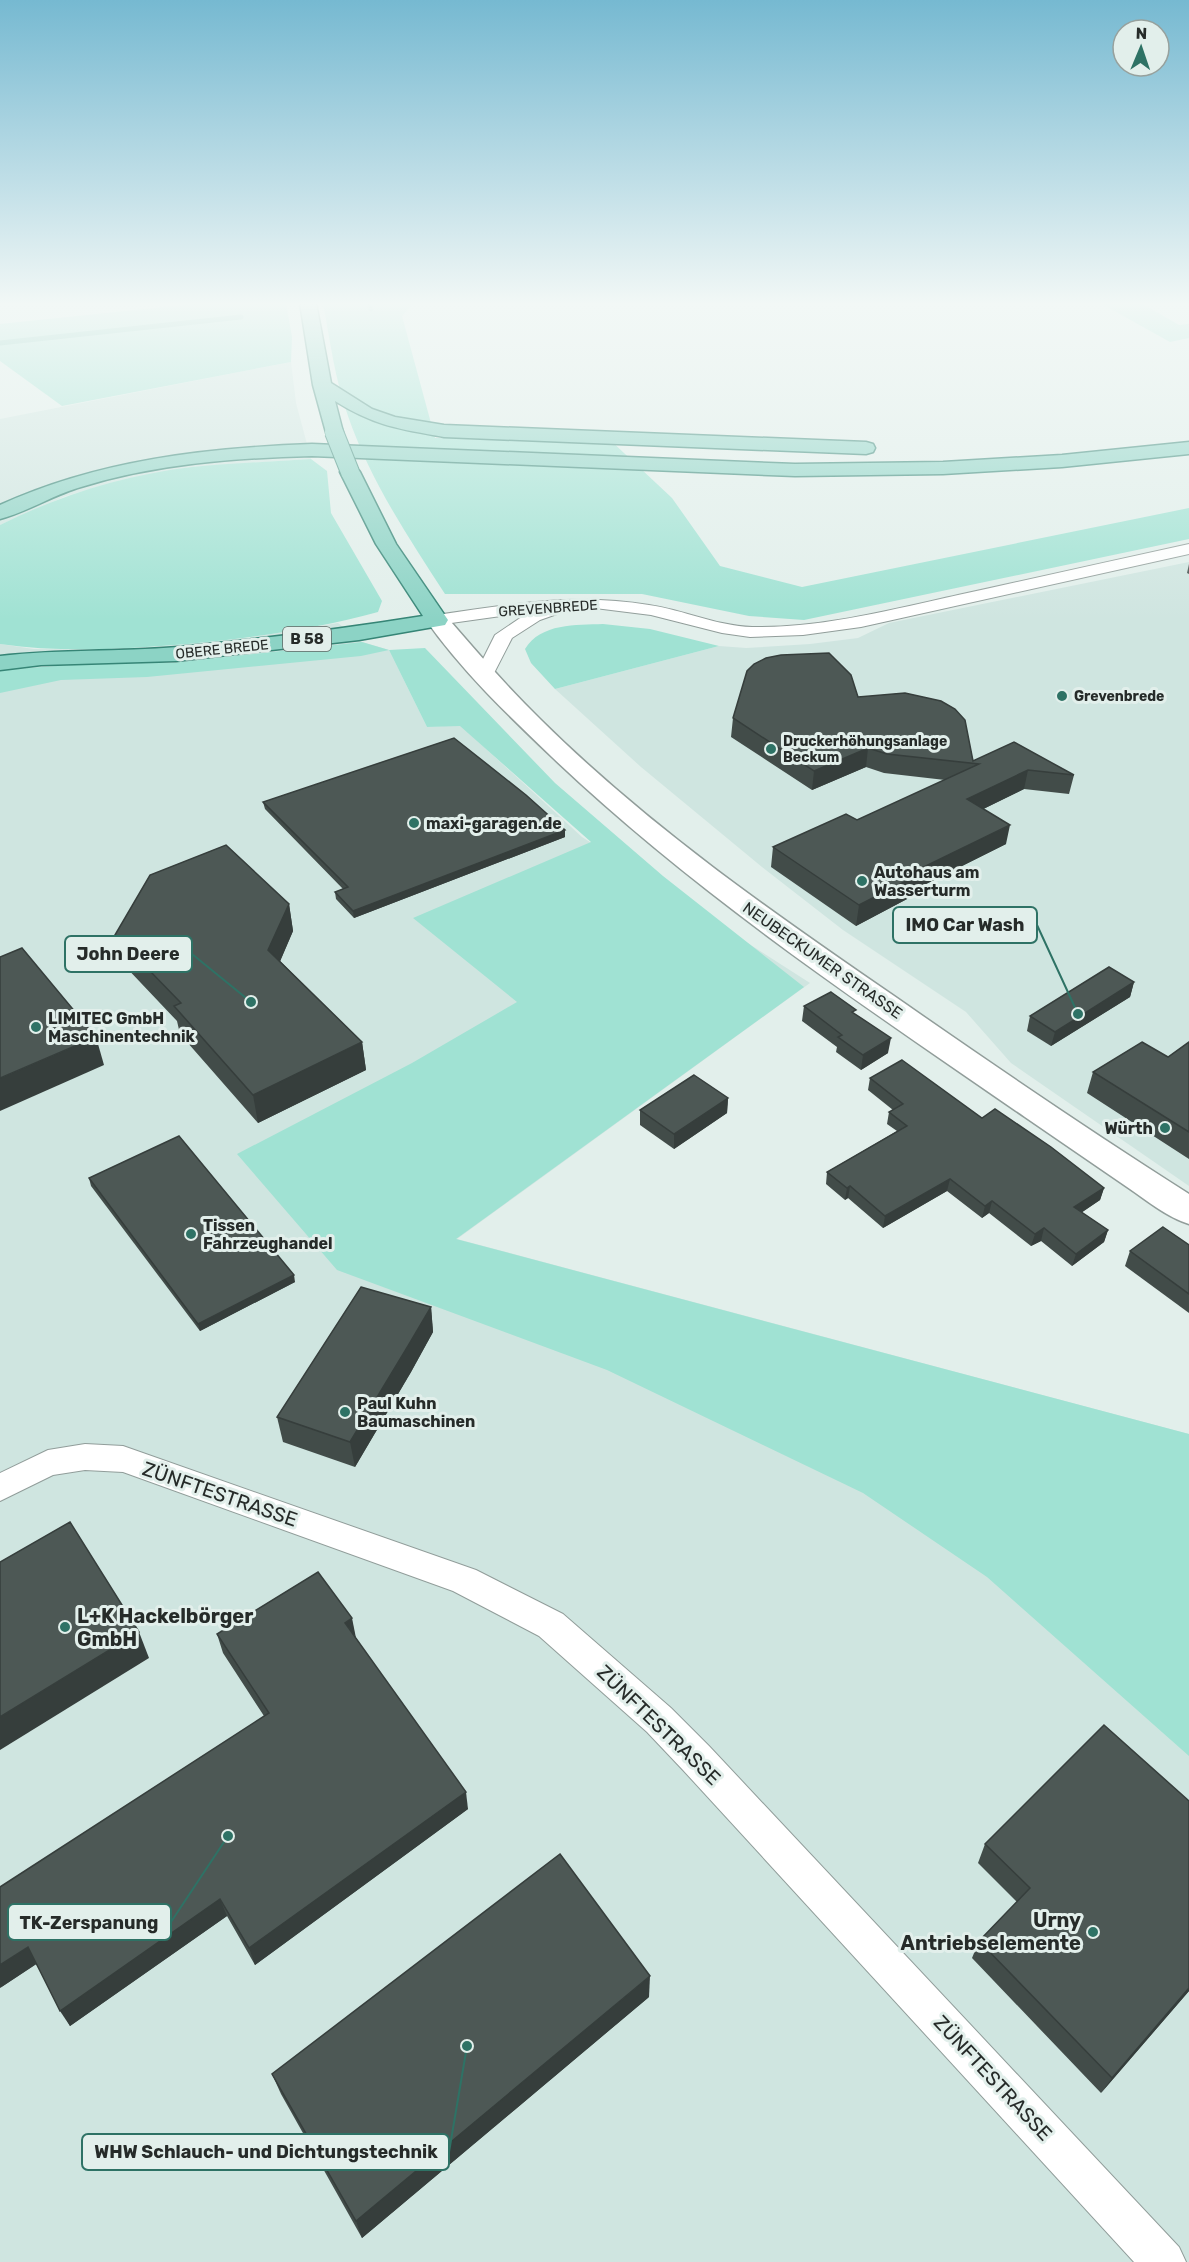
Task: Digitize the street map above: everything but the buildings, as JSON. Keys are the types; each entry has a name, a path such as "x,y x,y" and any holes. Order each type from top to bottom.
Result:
{"main road":[{"path":"328,409 334,432 350,472 386,544 437,620"},
{"path":"359,409 391,422 444,431 881,448"},
{"path":"940,450 1011,452 1189,447"},
{"path":"0,513 69,485 134,468 200,457 266,451 334,451 795,470 943,468 1062,461 1189,447"},
{"name":"OBERE BREDE","path":"0,663 41,658 176,654 359,633 437,620"},
{"name":"NEUBECKUMER STRASSE","path":"437,620 484,675 586,775 712,881 964,1061 1189,1211"},
{"name":"OBERE BREDE","path":"0,651 41,658"}],"street":[{"name":"GREVENBREDE","path":"437,620 524,607 595,603 651,610 722,628 750,632 803,630 861,622 1189,549"},
{"path":"484,675 497,652 501,639 506,634 534,616 565,605"},
{"name":"ZÜNFTESTRASSE","path":"0,1488 48,1462 85,1457 123,1460 464,1580 551,1625 659,1720 696,1758 1164,2262"}],"shaded area":[{"path":"53,409 297,409 311,459 192,467 126,479 66,496 0,525 0,419"},
{"path":"1189,562 1189,1186 1011,1063 966,1012 843,930 762,867 641,767 555,689 719,646 746,648 858,638 889,623"},
{"path":"338,623 362,642 389,650 427,727 460,725 582,837 810,983 457,1239 1189,1434 1189,2262 0,2262 0,644 34,649 120,650 235,640"}],"green space":[{"path":"346,409 427,409 435,438 608,438 672,498 720,566 802,587 1189,508 1189,539 804,620 749,616 642,594 445,594 391,508 367,463"},
{"path":"311,459 327,471 331,513 382,601 378,612 284,632 188,644 117,649 71,649 0,644 0,525 46,504 142,475 221,464"},
{"path":"603,624 650,629 719,646 555,689 531,663 525,649 540,634 550,630 571,625"},
{"path":"362,642 389,650 361,656 147,677 61,680 0,693 0,670 112,662 172,663"},
{"path":"425,648 555,783 663,876 804,987 456,1239 1189,1434 1189,1756 987,1577 863,1493 607,1370 337,1270 237,1154 412,1063 517,1002 413,918 591,842 460,726 427,727 389,650"}],"place":[{"name":"Grevenbrede","path":"1062,696"},
{"name":"Druckerhöhungsanlage Beckum","path":"771,749"},
{"name":"maxi-garagen.de","path":"414,823"},
{"name":"Autohaus am Wasserturm","path":"862,881"},
{"name":"John Deere","path":"251,1002"},
{"name":"IMO Car Wash","path":"1078,1014"},
{"name":"LIMITEC GmbH Maschinentechnik","path":"36,1027"},
{"name":"Würth","path":"1165,1128"},
{"name":"Tissen Fahrzeughandel","path":"191,1234"},
{"name":"Paul Kuhn Baumaschinen","path":"345,1412"},
{"name":"L+K Hackelbörger GmbH","path":"65,1627"},
{"name":"TK-Zerspanung","path":"228,1836"},
{"name":"Urny Antriebselemente","path":"1093,1932"},
{"name":"WHW Schlauch- und Dichtungstechnik","path":"467,2046"}]}
